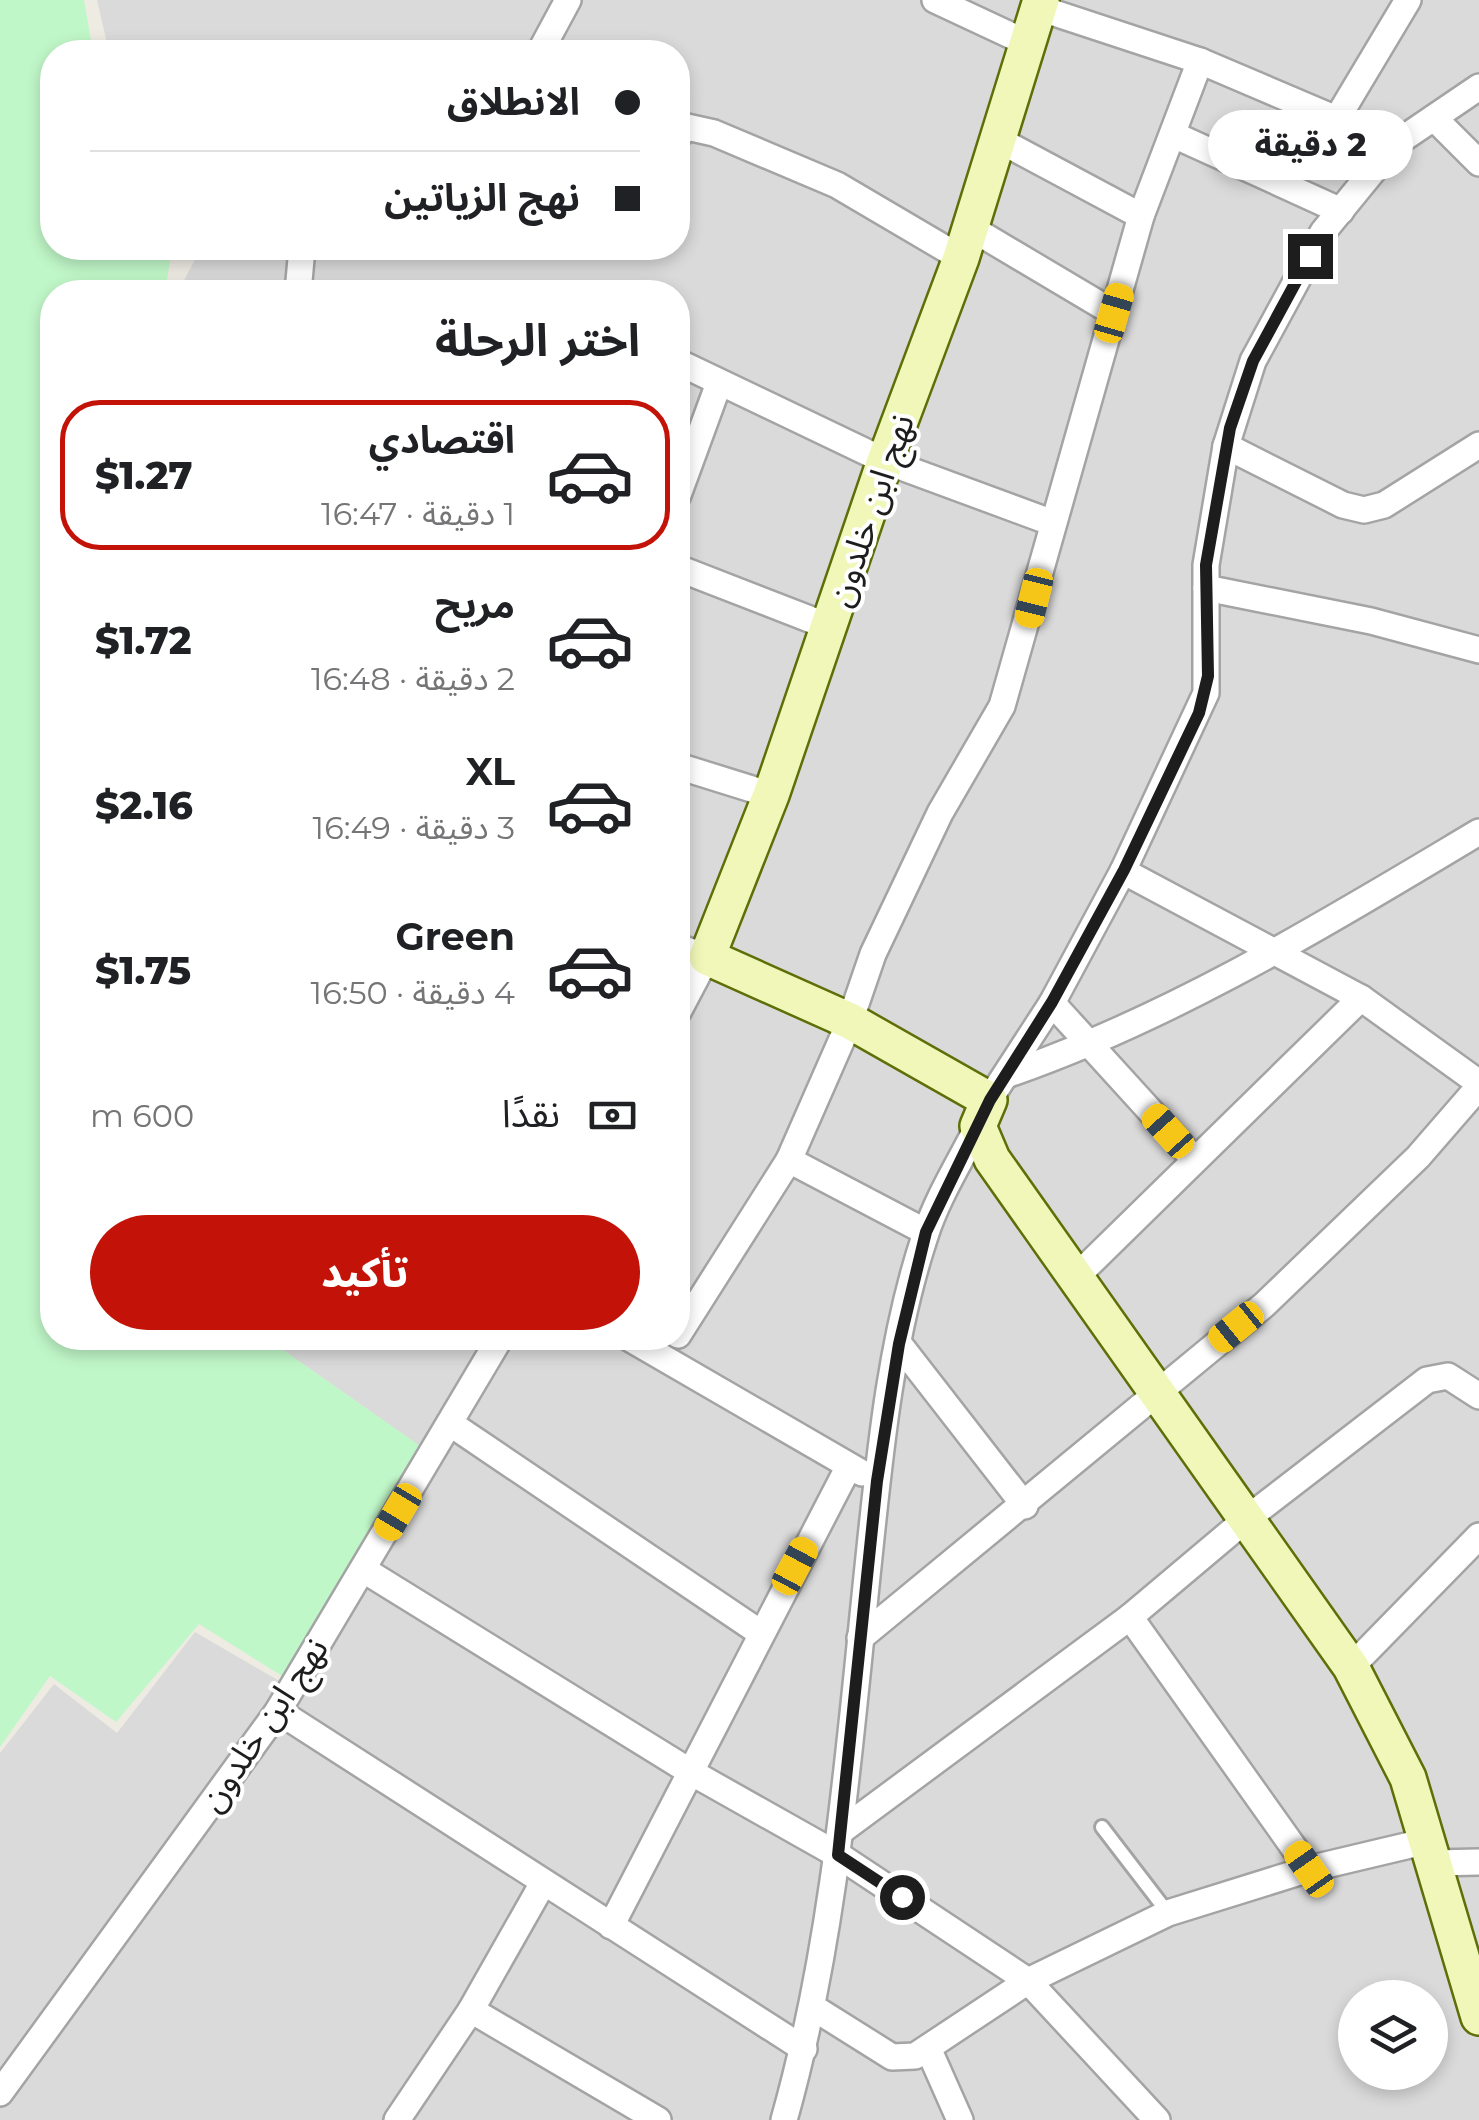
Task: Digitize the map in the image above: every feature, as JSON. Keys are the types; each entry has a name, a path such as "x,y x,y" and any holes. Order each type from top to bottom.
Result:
{"street":[{"path":"546,40 568,0"},
{"path":"935,0 1028,43"},
{"path":"1338,117 1408,0"},
{"path":"1040,4 1200,61 1395,144"},
{"name":"نهج ابن خلدون","path":"692,952 771,795 885,461 966,243 1040,4"},
{"path":"690,1315 789,1160 850,1021 873,954 940,813 1002,706 1142,216 1200,61"},
{"path":"784,2120 814,2008 839,1843 877,1481 899,1344 926,1232 992,1100 1052,1002 1124,870 1206,693 1206,588 1226,446 1253,361 1323,232 1395,144 1479,87"},
{"path":"1434,118 1479,163"},
{"path":"690,128 714,133 837,185 1114,313"},
{"path":"1174,136 1341,211"},
{"path":"999,140 1142,216"},
{"path":"690,368 885,461 1053,523"},
{"path":"690,457 719,383"},
{"path":"1226,446 1342,505 1364,510 1384,505 1479,445"},
{"path":"690,573 830,627"},
{"path":"1206,588 1370,621 1479,650"},
{"path":"690,770 771,795"},
{"path":"992,1100 1322,927 1479,832"},
{"path":"860,1638 1025,1506 1155,1392 1264,1305 1418,1158 1477,1089 1475,1080 1361,998 1124,870"},
{"path":"692,952 850,1021 992,1100"},
{"path":"1076,1277 1361,998"},
{"path":"1052,1002 1194,1160"},
{"path":"992,1100 1004,1179 1351,1668 1392,1740 1431,1852 1479,2017"},
{"path":"789,1160 926,1232"},
{"path":"899,1344 1025,1506"},
{"name":"نهج ابن خلدون","path":"0,2093 278,1710 493,1350"},
{"path":"682,1350 849,1466 877,1481"},
{"path":"839,1843 1426,1380 1448,1376 1479,1396"},
{"path":"450,1424 759,1632"},
{"path":"610,1926 759,1632 849,1466"},
{"path":"1351,1668 1479,1536"},
{"path":"364,1570 689,1771 839,1843 1028,1982 1157,2120"},
{"path":"1130,1617 1309,1869"},
{"path":"278,1710 804,2049"},
{"path":"814,2008 892,2057 915,2056 1028,1982 1168,1913 1309,1869 1431,1852 1479,1862"},
{"path":"398,2120 472,2010 543,1883"},
{"path":"472,2010 658,2120"},
{"path":"928,2048 960,2120"}],"lane":[{"path":"1102,1827 1168,1913"}],"shaded area":[{"path":"97,0 1479,0 1479,2120 0,2120 0,1753 54,1684 117,1733 195,1632 295,1690 442,1462 283,1350 690,1350 690,280 184,280 195,260 690,260 690,40 106,40"}],"green space":[{"path":"0,0 84,0 91,40 40,40 40,260 170,260 167,280 40,280 40,1350 283,1350 443,1462 290,1681 199,1624 116,1722 50,1676 0,1747"}],"route":[{"path":"902,1897 838,1855 877,1481 913,1279 926,1232 990,1100 1052,1002 1106,904 1199,713 1208,676 1206,565 1230,428 1253,361 1310,256"}]}
